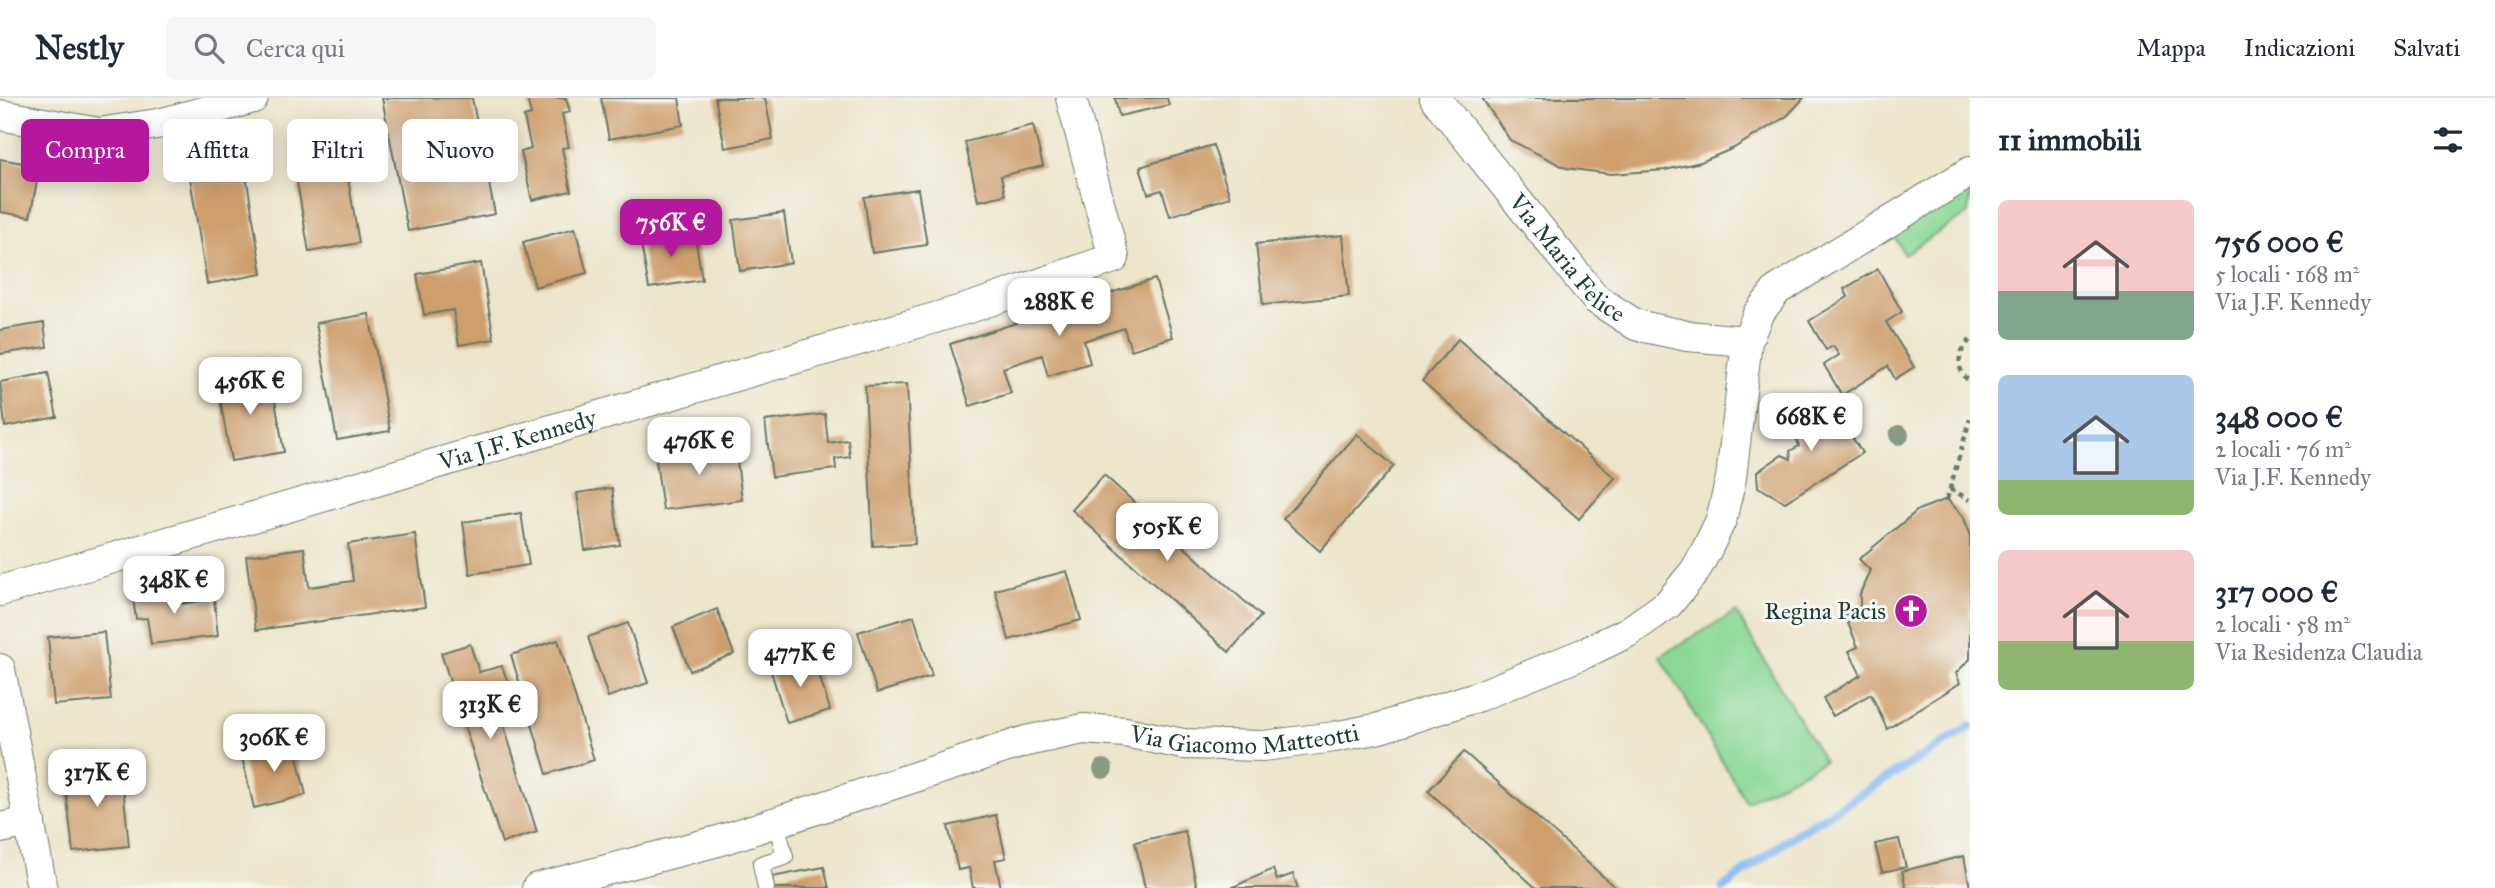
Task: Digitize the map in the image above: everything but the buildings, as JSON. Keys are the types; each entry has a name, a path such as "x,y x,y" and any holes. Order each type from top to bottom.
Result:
{"street":[{"path":"0,115 99,133 163,122 253,98"},
{"name":"Via J.F. Kennedy","path":"0,591 972,307 1114,258 1071,98"},
{"name":"Via Maria Felice","path":"1435,98 1596,299 1636,325 1686,336 1746,341"},
{"name":"Via Giacomo Matteotti","path":"537,888 776,822 1027,741 1083,729 1125,732 1183,744 1263,746 1380,728 1479,696 1628,632 1668,604 1695,571 1721,520 1731,478 1746,341 1758,314 1777,290 1970,172"},
{"path":"0,668 42,888"},
{"path":"0,828 30,822"}],"lane":[{"path":"766,888 761,864 785,858 776,822"}],"path":[{"path":"1970,340 1960,354 1959,362 1961,371 1970,382"},
{"path":"1947,499 1970,419"},
{"path":"1950,489 1970,500"}],"green space":[{"path":"1967,191 1970,195 1968,214 1904,254 1893,234"},
{"path":"1736,612 1824,761 1746,802 1660,656"}],"waterway":[{"path":"1723,888 1788,839 1970,727"}],"place":[{"name":"Regina Pacis","path":"1911,611"}]}
